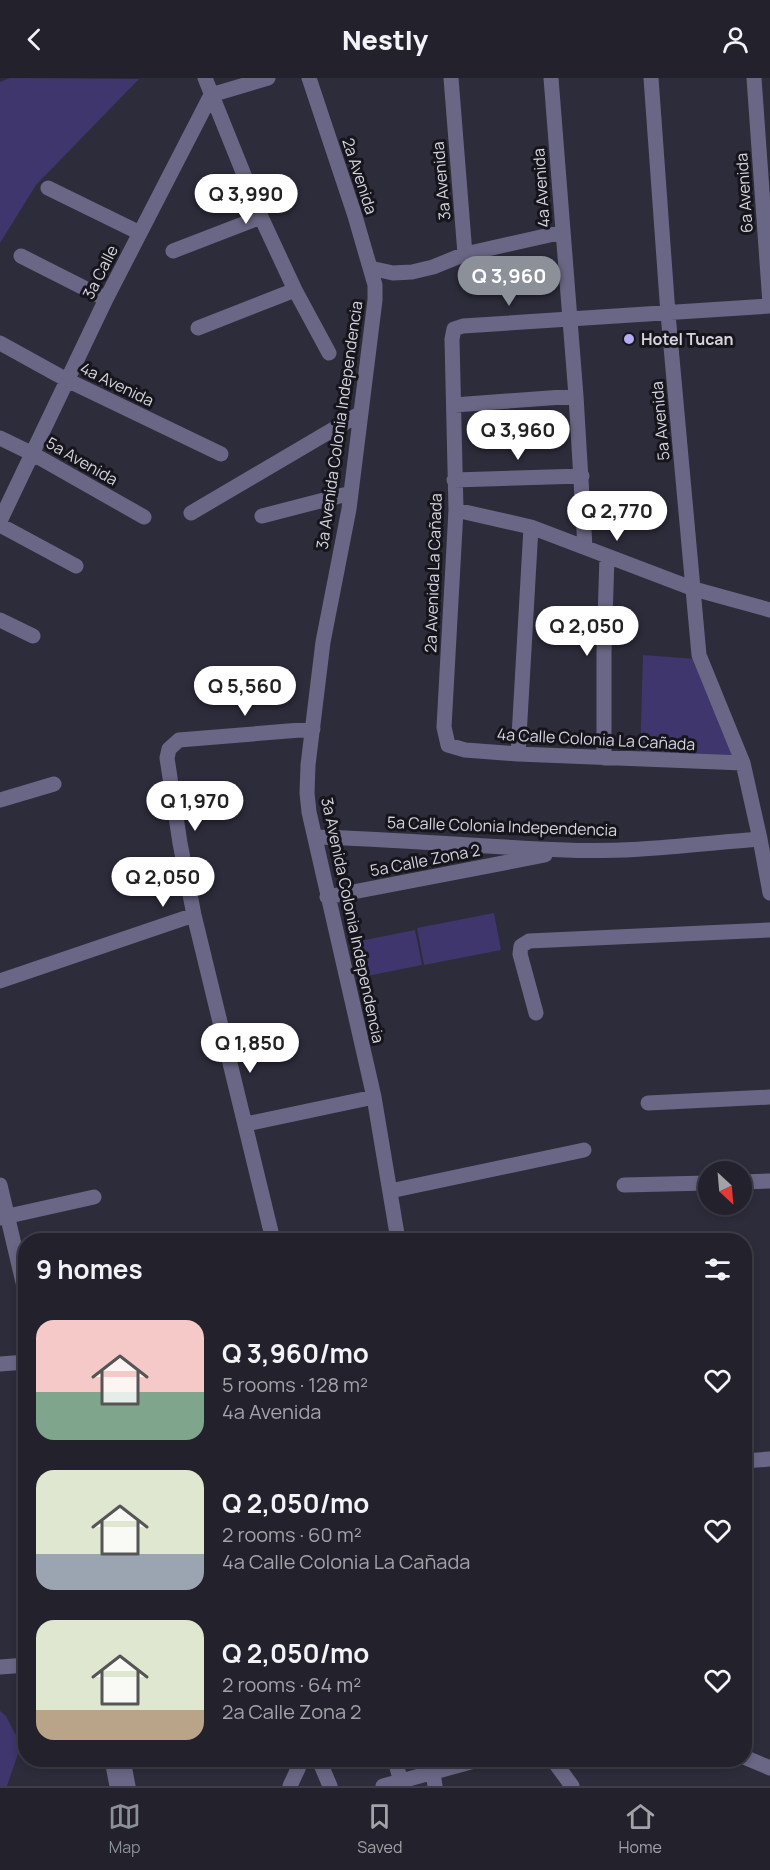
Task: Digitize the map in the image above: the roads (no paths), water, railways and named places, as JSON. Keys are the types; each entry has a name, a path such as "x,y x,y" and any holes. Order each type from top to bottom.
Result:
{"street":[{"path":"205,78 261,217 328,353"},
{"path":"211,95 268,78"},
{"name":"2a Avenida","path":"309,78 355,216 375,285"},
{"name":"3a Avenida","path":"451,78 465,254"},
{"name":"4a Avenida","path":"550,78 582,476 585,547"},
{"name":"5a Avenida","path":"651,78 668,314 699,655 742,763 770,893"},
{"name":"6a Avenida","path":"754,78 770,305"},
{"name":"3a Calle","path":"0,523 106,299 211,95"},
{"path":"48,188 140,233"},
{"path":"174,251 261,217"},
{"path":"370,268 393,273 412,272 433,267 465,254 563,232"},
{"path":"21,256 106,299"},
{"name":"3a Avenida Colonia Independencia","path":"375,285 351,493 324,642 308,765 307,793 327,897 374,1097 397,1233"},
{"path":"198,328 295,290"},
{"path":"570,320 770,305"},
{"name":"2a Avenida La Cañada","path":"448,745 444,728 456,510 452,339 454,329 463,326 570,320"},
{"name":"4a Avenida","path":"0,343 67,380 221,454"},
{"path":"454,405 576,396"},
{"path":"191,513 361,413"},
{"name":"5a Avenida","path":"0,438 33,454 144,517"},
{"path":"454,480 582,476"},
{"path":"262,516 351,493"},
{"path":"456,510 531,527 694,589 770,610"},
{"path":"0,523 76,566"},
{"path":"518,754 531,527"},
{"path":"604,758 607,556"},
{"path":"0,620 33,636"},
{"path":"271,1233 194,915 167,758 169,749 179,740 313,729"},
{"name":"4a Calle Colonia La Cañada","path":"448,745 465,750 518,754 742,763"},
{"path":"0,800 54,784"},
{"name":"5a Calle Colonia Independencia","path":"315,837 565,850 672,847 760,839"},
{"name":"5a Calle Zona 2","path":"327,897 565,850"},
{"path":"0,981 194,915"},
{"path":"536,1014 520,954 521,946 529,941 770,930"},
{"path":"246,1124 374,1097"},
{"path":"648,1103 770,1097"},
{"path":"390,1191 584,1150"},
{"path":"752,1182 770,1181"},
{"path":"624,1185 698,1183"},
{"path":"0,1185 4,1217 18,1267"},
{"path":"4,1217 94,1197"},
{"path":"0,1364 18,1363"},
{"path":"752,1460 770,1459"},
{"path":"0,1667 18,1666"},
{"path":"752,1760 770,1768"},
{"path":"113,1767 117,1786"},
{"path":"124,1767 128,1786"},
{"path":"290,1786 299,1767"},
{"path":"323,1767 330,1786"},
{"path":"396,1767 402,1783"},
{"path":"382,1786 402,1783 451,1767"},
{"path":"558,1767 572,1786"}],"place":[{"name":"Hotel Tucan","path":"629,339"}]}
